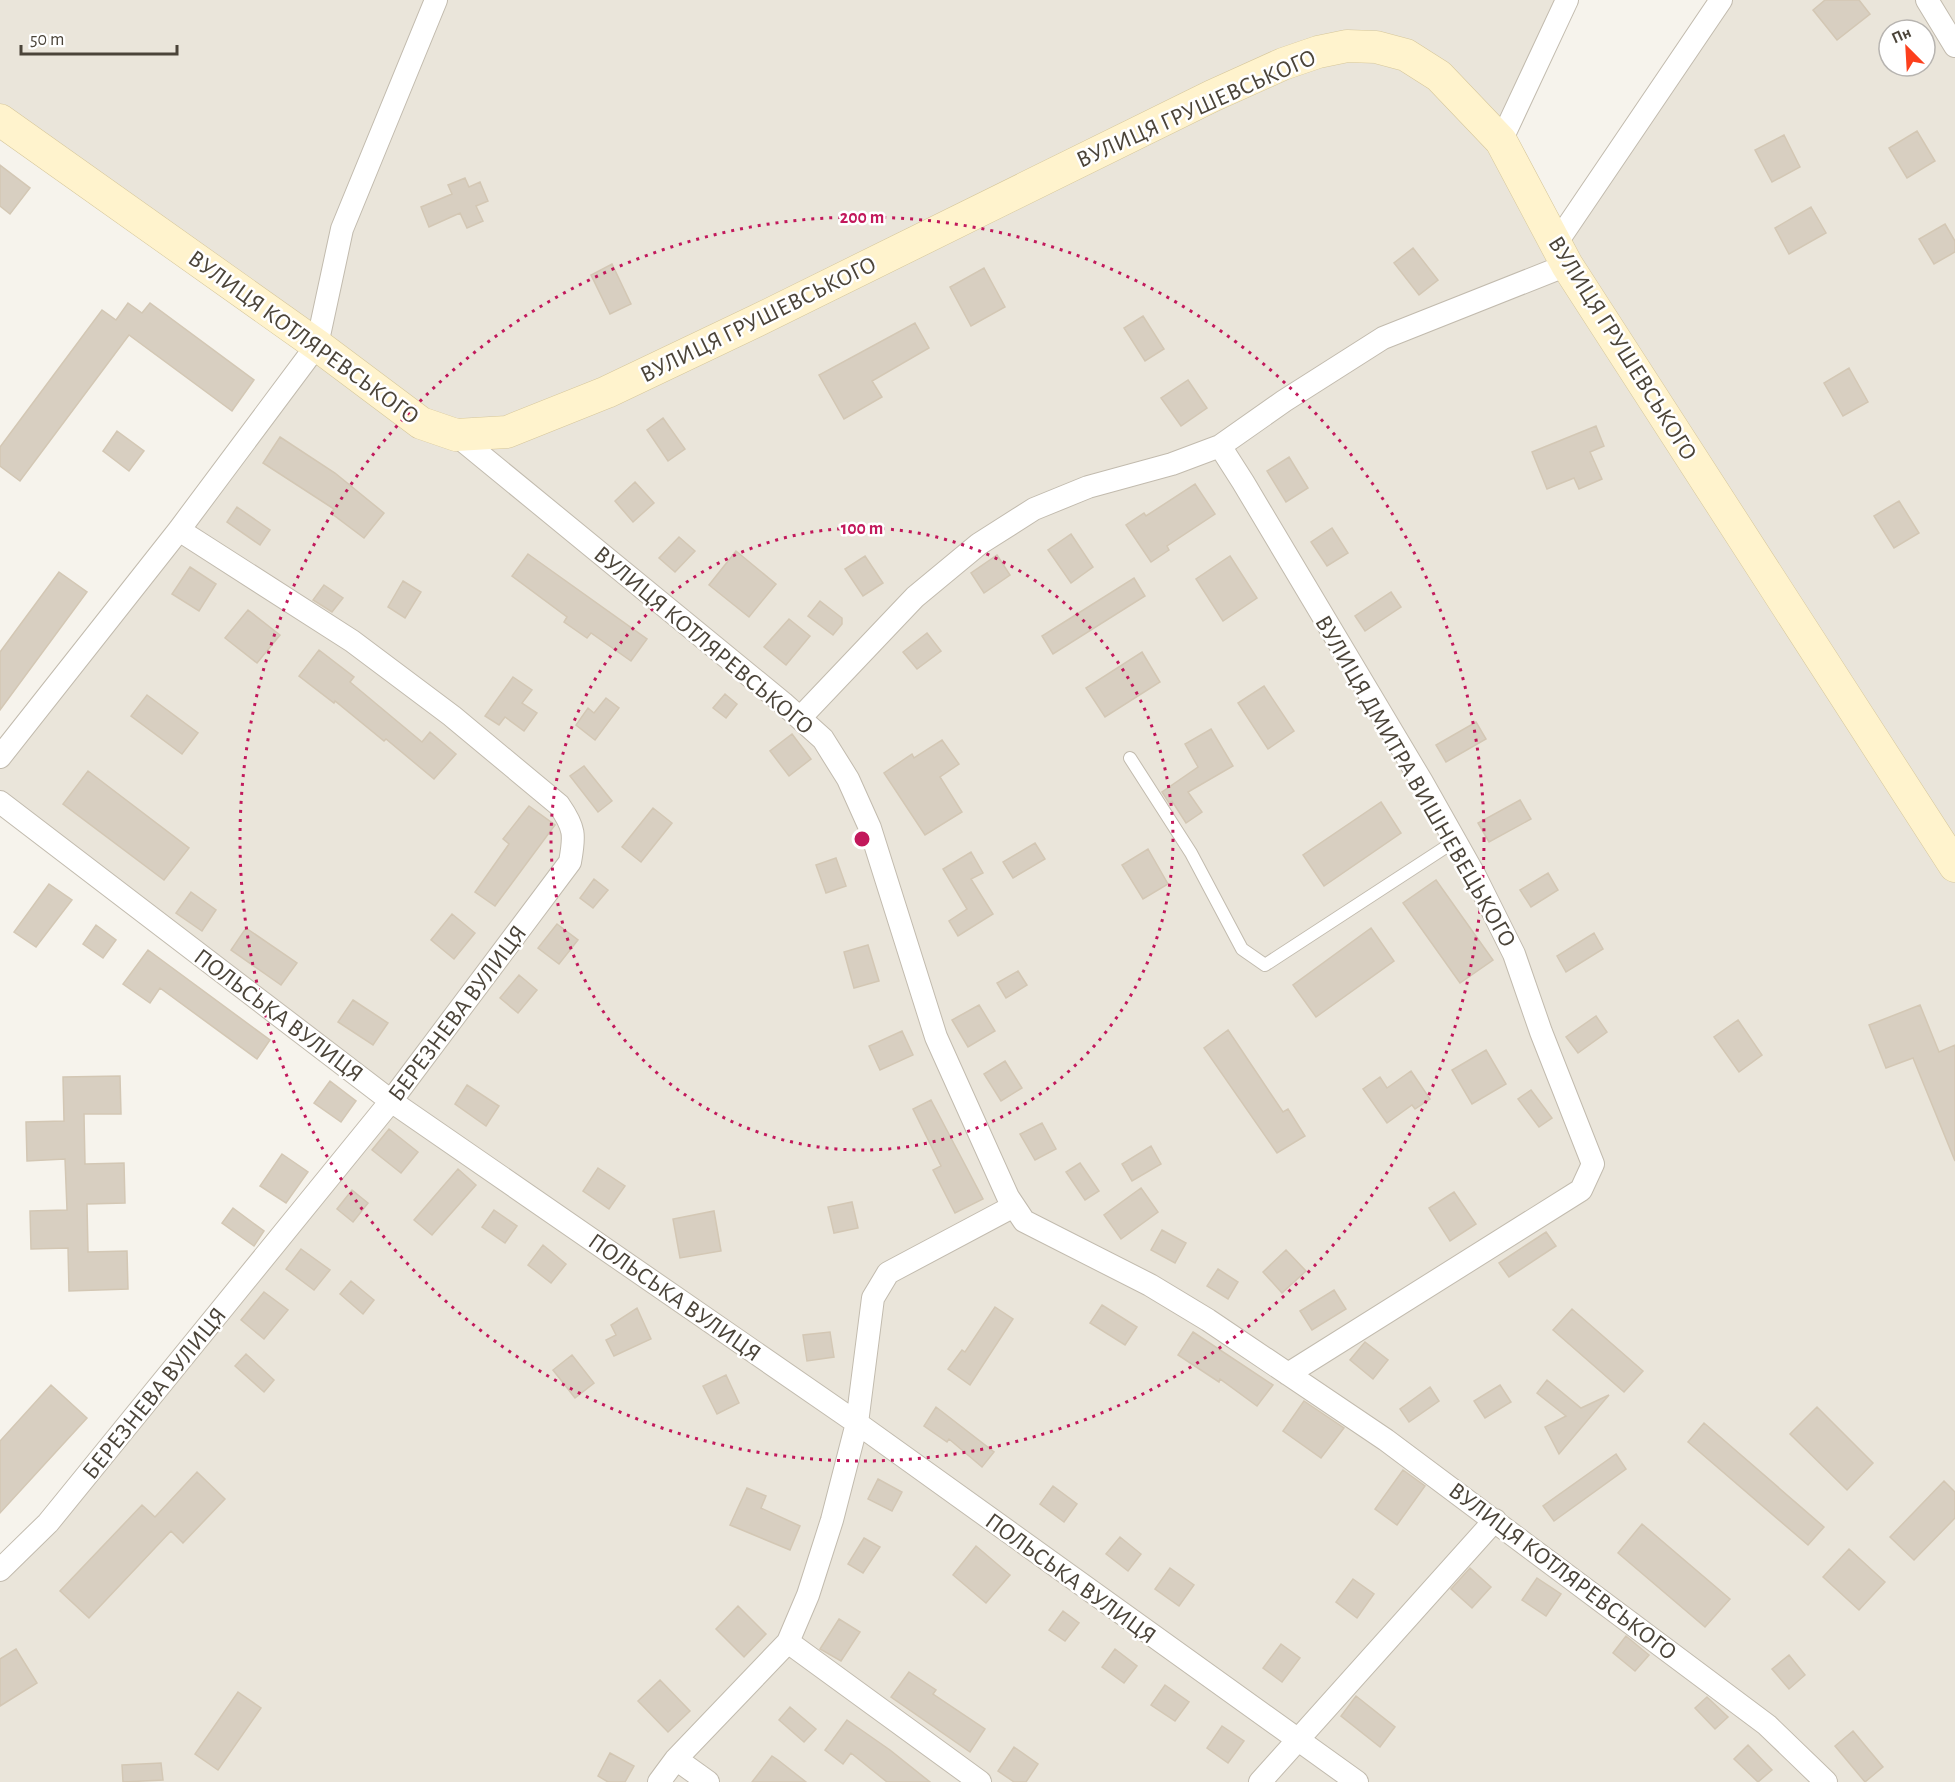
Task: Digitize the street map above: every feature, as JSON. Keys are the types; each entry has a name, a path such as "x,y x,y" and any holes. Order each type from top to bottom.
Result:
{"main road":[{"name":"ВУЛИЦЯ ГРУШЕВСЬКОГО","path":"456,435 507,432 607,392 1212,96 1283,64 1318,52 1347,46 1376,47 1406,54 1439,76 1502,141 1561,255 1955,866"},
{"name":"ВУЛИЦЯ КОТЛЯРЕВСЬКОГО","path":"0,120 317,345 421,423 456,435"}],"street":[{"path":"0,757 179,530 317,345 342,229 436,0"},
{"path":"1502,141 1567,0"},
{"path":"800,718 915,597 979,543 1034,509 1088,487 1172,464 1220,446 1284,401 1383,338 1561,255 1721,0"},
{"path":"1927,0 1955,46"},
{"name":"ВУЛИЦЯ КОТЛЯРЕВСЬКОГО","path":"456,435 823,739 848,779 866,820 936,1037 1014,1206 1024,1221 1150,1285 1386,1440 1767,1725 1826,1782"},
{"name":"ВУЛИЦЯ ДМИТРА ВИШНЕВЕЦЬКОГО","path":"1220,446 1455,841 1514,954 1541,1032 1593,1164 1581,1190 1288,1374"},
{"name":"БЕРЕЗНЕВА ВУЛИЦЯ","path":"0,1570 48,1523 391,1101 570,862 574,838 572,823 550,798 452,716 370,655 179,530"},
{"name":"ПОЛЬСЬКА ВУЛИЦЯ","path":"0,802 391,1101 857,1423 1357,1782"},
{"path":"659,1782 676,1759 788,1642 808,1595 857,1423 873,1298 888,1273 1014,1206"},
{"path":"1260,1782 1495,1520"},
{"path":"788,1642 980,1782"},
{"path":"676,1759 708,1782"}],"lane":[{"path":"1130,758 1191,853 1242,950 1265,965 1455,841"}],"shaded area":[{"path":"0,0 1567,0 1502,141 1555,244 1721,0 1955,0 1955,1782 0,1782 0,1570 391,1101 0,802 0,757 316,345 0,120"}],"building":[{"path":"1825,0 1859,0 1870,14 1837,40 1813,10"},
{"path":"1917,131 1935,161 1907,178 1889,148"},
{"path":"1784,135 1800,167 1772,182 1755,150"},
{"path":"0,165 30,188 10,214 0,206"},
{"path":"465,178 469,187 480,182 488,201 476,206 483,221 467,228 460,213 429,227 421,207 452,194 448,185"},
{"path":"1811,207 1826,233 1789,254 1775,228"},
{"path":"1945,224 1955,241 1955,252 1934,264 1919,239"},
{"path":"1413,248 1438,280 1419,295 1394,263"},
{"path":"612,264 631,304 610,314 591,275"},
{"path":"984,268 1005,307 971,326 950,287"},
{"path":"128,303 142,313 150,303 254,380 232,411 129,335 20,481 0,466 0,447 102,310 116,320"},
{"path":"1143,316 1164,349 1145,361 1124,328"},
{"path":"915,323 929,348 872,381 882,397 844,419 819,375"},
{"path":"1849,368 1868,402 1843,416 1824,383"},
{"path":"1188,380 1207,408 1181,426 1161,398"},
{"path":"663,418 685,449 668,461 647,430"},
{"path":"1596,426 1604,446 1590,452 1602,479 1579,489 1574,478 1547,489 1532,452"},
{"path":"117,431 144,451 129,471 103,451"},
{"path":"280,437 335,473 384,513 364,538 331,513 334,509 263,463"},
{"path":"1289,457 1308,488 1286,502 1267,471"},
{"path":"635,482 654,503 633,522 615,501"},
{"path":"1195,484 1215,514 1167,546 1169,550 1151,562 1126,525 1144,513 1146,516"},
{"path":"1899,501 1919,533 1894,548 1874,516"},
{"path":"237,507 270,530 260,545 227,522"},
{"path":"1332,528 1348,553 1327,566 1311,542"},
{"path":"1071,534 1093,567 1071,583 1048,550"},
{"path":"679,537 695,551 675,572 659,558"},
{"path":"736,551 776,584 749,617 709,585"},
{"path":"528,554 647,639 631,661 591,633 587,638 564,622 567,617 512,576"},
{"path":"997,555 1010,575 984,593 971,573"},
{"path":"865,556 883,583 863,596 845,569"},
{"path":"1230,556 1257,598 1223,621 1196,579"},
{"path":"190,567 216,584 199,611 172,594"},
{"path":"59,572 87,592 0,710 0,652"},
{"path":"1134,578 1145,596 1053,654 1042,636"},
{"path":"403,581 421,592 405,618 388,607"},
{"path":"324,585 343,598 332,612 313,600"},
{"path":"1391,592 1401,607 1365,631 1355,616"},
{"path":"820,601 842,618 842,624 833,635 808,616"},
{"path":"248,610 280,635 257,663 225,638"},
{"path":"789,619 810,636 786,665 764,647"},
{"path":"927,633 941,651 917,669 903,652"},
{"path":"319,650 354,677 350,682 422,742 430,732 456,754 434,779 386,739 384,741 335,701 334,703 299,676"},
{"path":"1142,652 1160,682 1105,717 1086,688"},
{"path":"513,677 532,690 522,703 537,713 524,731 505,717 499,725 485,716"},
{"path":"1264,686 1294,731 1268,749 1238,703"},
{"path":"725,694 737,704 726,718 713,708"},
{"path":"147,695 198,733 182,754 131,716"},
{"path":"606,698 619,708 595,740 576,725 588,708 594,713"},
{"path":"1476,722 1486,739 1446,762 1436,745"},
{"path":"1211,729 1233,766 1188,792 1202,812 1186,823 1172,801 1169,803 1162,792 1198,767 1185,744"},
{"path":"792,734 811,759 789,776 770,751"},
{"path":"942,740 959,764 940,777 962,812 925,835 884,773 912,754 914,758"},
{"path":"584,766 612,801 598,812 570,776"},
{"path":"88,771 189,848 164,880 63,804"},
{"path":"1520,800 1531,819 1489,842 1478,823"},
{"path":"1381,802 1401,833 1324,886 1303,855"},
{"path":"529,806 555,825 495,906 475,892 509,844 503,839"},
{"path":"653,808 672,823 641,862 622,847"},
{"path":"1035,843 1045,859 1013,878 1003,862"},
{"path":"1148,849 1168,884 1143,899 1122,865"},
{"path":"971,852 983,873 971,879 993,914 958,936 949,921 967,909 943,869"},
{"path":"836,858 846,886 826,893 816,865"},
{"path":"1548,873 1558,890 1531,907 1520,890"},
{"path":"594,879 608,890 593,908 580,898"},
{"path":"1436,880 1493,960 1460,983 1403,903"},
{"path":"49,884 72,900 36,947 14,932"},
{"path":"191,892 216,910 202,931 176,913"},
{"path":"452,914 475,933 454,959 431,940"},
{"path":"557,924 578,940 559,964 538,948"},
{"path":"96,925 116,940 103,958 83,944"},
{"path":"246,928 297,963 281,985 231,950"},
{"path":"1371,928 1394,961 1316,1017 1293,985"},
{"path":"1594,933 1603,949 1566,972 1557,956"},
{"path":"868,945 879,981 854,988 844,952"},
{"path":"148,950 270,1040 257,1059 160,988 150,1003 123,984"},
{"path":"1018,971 1027,985 1006,998 997,983"},
{"path":"519,975 537,990 518,1013 500,998"},
{"path":"353,1000 388,1023 373,1045 338,1022"},
{"path":"979,1005 995,1031 968,1047 952,1020"},
{"path":"1920,1005 1939,1052 1955,1045 1955,1161 1913,1058 1886,1068 1869,1025"},
{"path":"1596,1016 1607,1032 1578,1053 1566,1037"},
{"path":"1738,1020 1762,1055 1739,1072 1714,1037"},
{"path":"1228,1030 1283,1112 1288,1109 1305,1136 1277,1153 1204,1048"},
{"path":"902,1031 913,1055 880,1070 869,1046"},
{"path":"1486,1050 1506,1084 1472,1104 1452,1070"},
{"path":"1005,1061 1022,1088 1001,1101 984,1074"},
{"path":"1411,1071 1430,1099 1415,1109 1412,1105 1387,1123 1363,1089 1380,1077 1387,1088"},
{"path":"120,1076 121,1114 84,1114 85,1164 124,1163 125,1203 87,1204 88,1252 127,1251 128,1289 69,1291 68,1248 31,1249 30,1211 67,1210 65,1159 27,1161 26,1122 64,1121 63,1077"},
{"path":"330,1081 356,1101 341,1122 314,1103"},
{"path":"467,1085 499,1106 486,1126 455,1104"},
{"path":"1531,1090 1552,1118 1539,1127 1518,1099"},
{"path":"931,1100 983,1199 955,1213 933,1170 941,1166 913,1109"},
{"path":"1042,1123 1056,1149 1035,1160 1020,1134"},
{"path":"389,1129 418,1152 401,1173 372,1150"},
{"path":"1151,1146 1161,1164 1132,1181 1122,1164"},
{"path":"282,1154 308,1172 286,1203 260,1186"},
{"path":"1080,1163 1099,1191 1085,1200 1066,1172"},
{"path":"598,1168 625,1186 609,1209 583,1191"},
{"path":"458,1169 476,1185 432,1235 414,1220"},
{"path":"1141,1188 1158,1212 1121,1239 1104,1215"},
{"path":"352,1190 368,1203 353,1222 337,1209"},
{"path":"1454,1192 1476,1224 1450,1241 1429,1208"},
{"path":"852,1202 858,1228 834,1233 828,1207"},
{"path":"233,1208 264,1231 254,1246 222,1223"},
{"path":"494,1210 517,1226 505,1243 482,1227"},
{"path":"714,1211 721,1251 680,1258 673,1219"},
{"path":"1162,1230 1186,1243 1175,1263 1151,1250"},
{"path":"1546,1232 1556,1246 1509,1277 1499,1263"},
{"path":"543,1245 566,1264 551,1283 528,1265"},
{"path":"301,1249 330,1270 314,1290 286,1269"},
{"path":"1286,1250 1306,1271 1282,1293 1263,1272"},
{"path":"1218,1269 1238,1282 1228,1299 1207,1286"},
{"path":"351,1281 374,1300 363,1314 340,1294"},
{"path":"1334,1290 1346,1309 1312,1330 1300,1311"},
{"path":"264,1292 288,1310 264,1339 241,1320"},
{"path":"1102,1305 1137,1327 1125,1345 1090,1323"},
{"path":"995,1307 1013,1319 970,1385 948,1369 962,1350 965,1352"},
{"path":"637,1308 651,1339 614,1356 606,1340 616,1335 611,1325"},
{"path":"1572,1309 1643,1371 1624,1392 1553,1330"},
{"path":"830,1332 834,1357 807,1361 803,1335"},
{"path":"1193,1332 1273,1385 1257,1406 1220,1379 1219,1382 1178,1355"},
{"path":"1365,1342 1388,1360 1373,1379 1350,1360"},
{"path":"246,1354 274,1380 264,1392 235,1366"},
{"path":"572,1355 594,1383 575,1398 553,1370"},
{"path":"726,1375 739,1403 717,1414 703,1386"},
{"path":"1547,1380 1581,1408 1609,1395 1559,1454 1545,1427 1566,1416 1537,1393"},
{"path":"51,1385 87,1418 0,1513 0,1441"},
{"path":"1500,1385 1511,1402 1485,1418 1474,1401"},
{"path":"1430,1387 1439,1401 1409,1422 1400,1409"},
{"path":"1304,1401 1344,1428 1321,1458 1283,1431"},
{"path":"936,1407 994,1452 982,1467 949,1439 947,1442 924,1426"},
{"path":"1817,1407 1873,1463 1847,1490 1790,1434"},
{"path":"1704,1423 1824,1527 1808,1545 1688,1442"},
{"path":"1616,1454 1626,1469 1554,1521 1543,1506"},
{"path":"1403,1470 1425,1486 1397,1525 1375,1509"},
{"path":"197,1472 225,1499 183,1543 171,1531 89,1618 60,1591 142,1505 155,1517"},
{"path":"878,1479 902,1492 892,1511 868,1499"},
{"path":"1944,1481 1955,1492 1955,1518 1914,1560 1890,1537"},
{"path":"1053,1486 1077,1504 1064,1522 1040,1504"},
{"path":"747,1488 766,1496 761,1508 800,1526 790,1550 730,1525"},
{"path":"1642,1524 1730,1599 1705,1627 1618,1553"},
{"path":"1120,1537 1141,1554 1128,1571 1106,1554"},
{"path":"864,1538 880,1547 863,1573 848,1564"},
{"path":"976,1546 1010,1575 986,1603 953,1575"},
{"path":"1849,1549 1885,1582 1859,1610 1823,1577"},
{"path":"1170,1568 1194,1585 1179,1606 1155,1589"},
{"path":"1470,1568 1491,1587 1472,1608 1451,1589"},
{"path":"1537,1578 1561,1594 1546,1616 1522,1600"},
{"path":"1353,1579 1374,1594 1357,1618 1336,1602"},
{"path":"738,1606 766,1634 744,1657 716,1629"},
{"path":"1063,1611 1079,1623 1065,1641 1049,1630"},
{"path":"839,1619 860,1632 841,1661 820,1649"},
{"path":"1626,1636 1649,1655 1635,1671 1613,1653"},
{"path":"1281,1644 1300,1658 1282,1682 1263,1668"},
{"path":"16,1649 37,1683 0,1706 0,1659"},
{"path":"1115,1649 1137,1666 1124,1683 1102,1667"},
{"path":"1789,1655 1805,1675 1789,1689 1772,1669"},
{"path":"909,1672 936,1690 933,1694 985,1729 970,1752 891,1697"},
{"path":"660,1680 690,1711 668,1732 638,1701"},
{"path":"1165,1685 1189,1702 1175,1721 1151,1705"},
{"path":"238,1692 261,1708 218,1770 195,1754"},
{"path":"1356,1696 1395,1727 1380,1747 1341,1716"},
{"path":"1707,1697 1728,1717 1715,1729 1695,1708"},
{"path":"790,1707 816,1729 804,1742 779,1720"},
{"path":"847,1720 930,1782 887,1782 851,1753 843,1764 825,1750"},
{"path":"1222,1726 1244,1741 1228,1763 1207,1748"},
{"path":"1853,1731 1883,1767 1865,1782 1835,1746"},
{"path":"1748,1745 1772,1770 1758,1782 1734,1759"},
{"path":"1014,1747 1038,1764 1026,1782 1014,1782 998,1771"},
{"path":"610,1753 634,1766 625,1782 608,1782 598,1776"},
{"path":"772,1756 778,1760 806,1782 752,1782"},
{"path":"161,1763 163,1780 123,1782 122,1765"}]}
